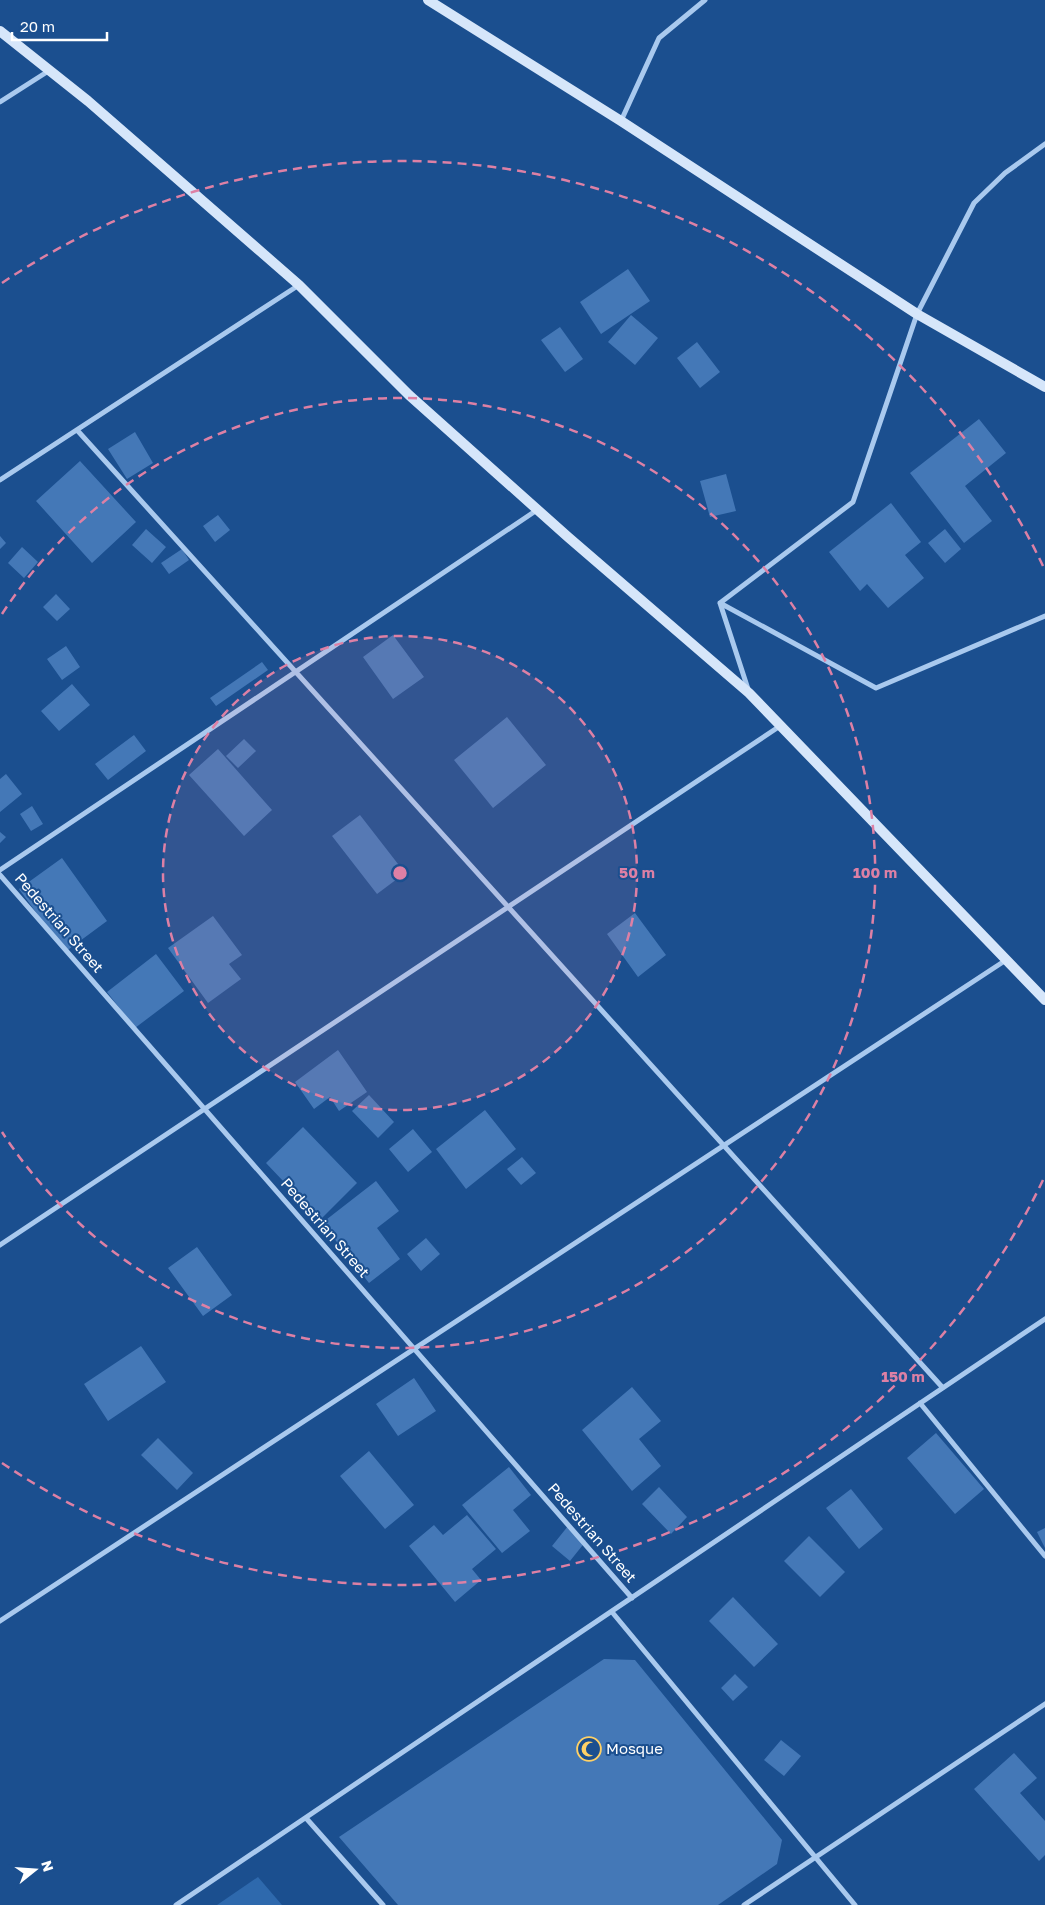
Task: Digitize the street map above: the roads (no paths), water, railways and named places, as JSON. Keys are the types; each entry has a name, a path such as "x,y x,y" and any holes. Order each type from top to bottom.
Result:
{"main road":[{"path":"428,0 621,121 917,314 1045,387"},
{"path":"0,31 88,101 299,285 409,395 536,510 749,693 1045,1000"}],"street":[{"path":"621,121 659,38 706,0"},
{"path":"0,102 50,70"},
{"path":"720,603 853,502 917,314 974,203 1005,173 1045,144"},
{"path":"0,480 299,285"},
{"path":"77,430 943,1388"},
{"path":"0,870 536,510"},
{"path":"720,603 876,688 1045,616"},
{"path":"720,603 749,693"},
{"path":"0,1246 780,726"},
{"name":"Pedestrian Street","path":"0,875 632,1598"},
{"path":"0,1621 1006,960"},
{"path":"176,1905 1045,1319"},
{"path":"920,1404 1045,1556"},
{"path":"612,1612 855,1905"},
{"path":"744,1905 1045,1704"},
{"path":"306,1818 383,1905"}],"place":[{"name":"Mosque","path":"589,1749"}]}
